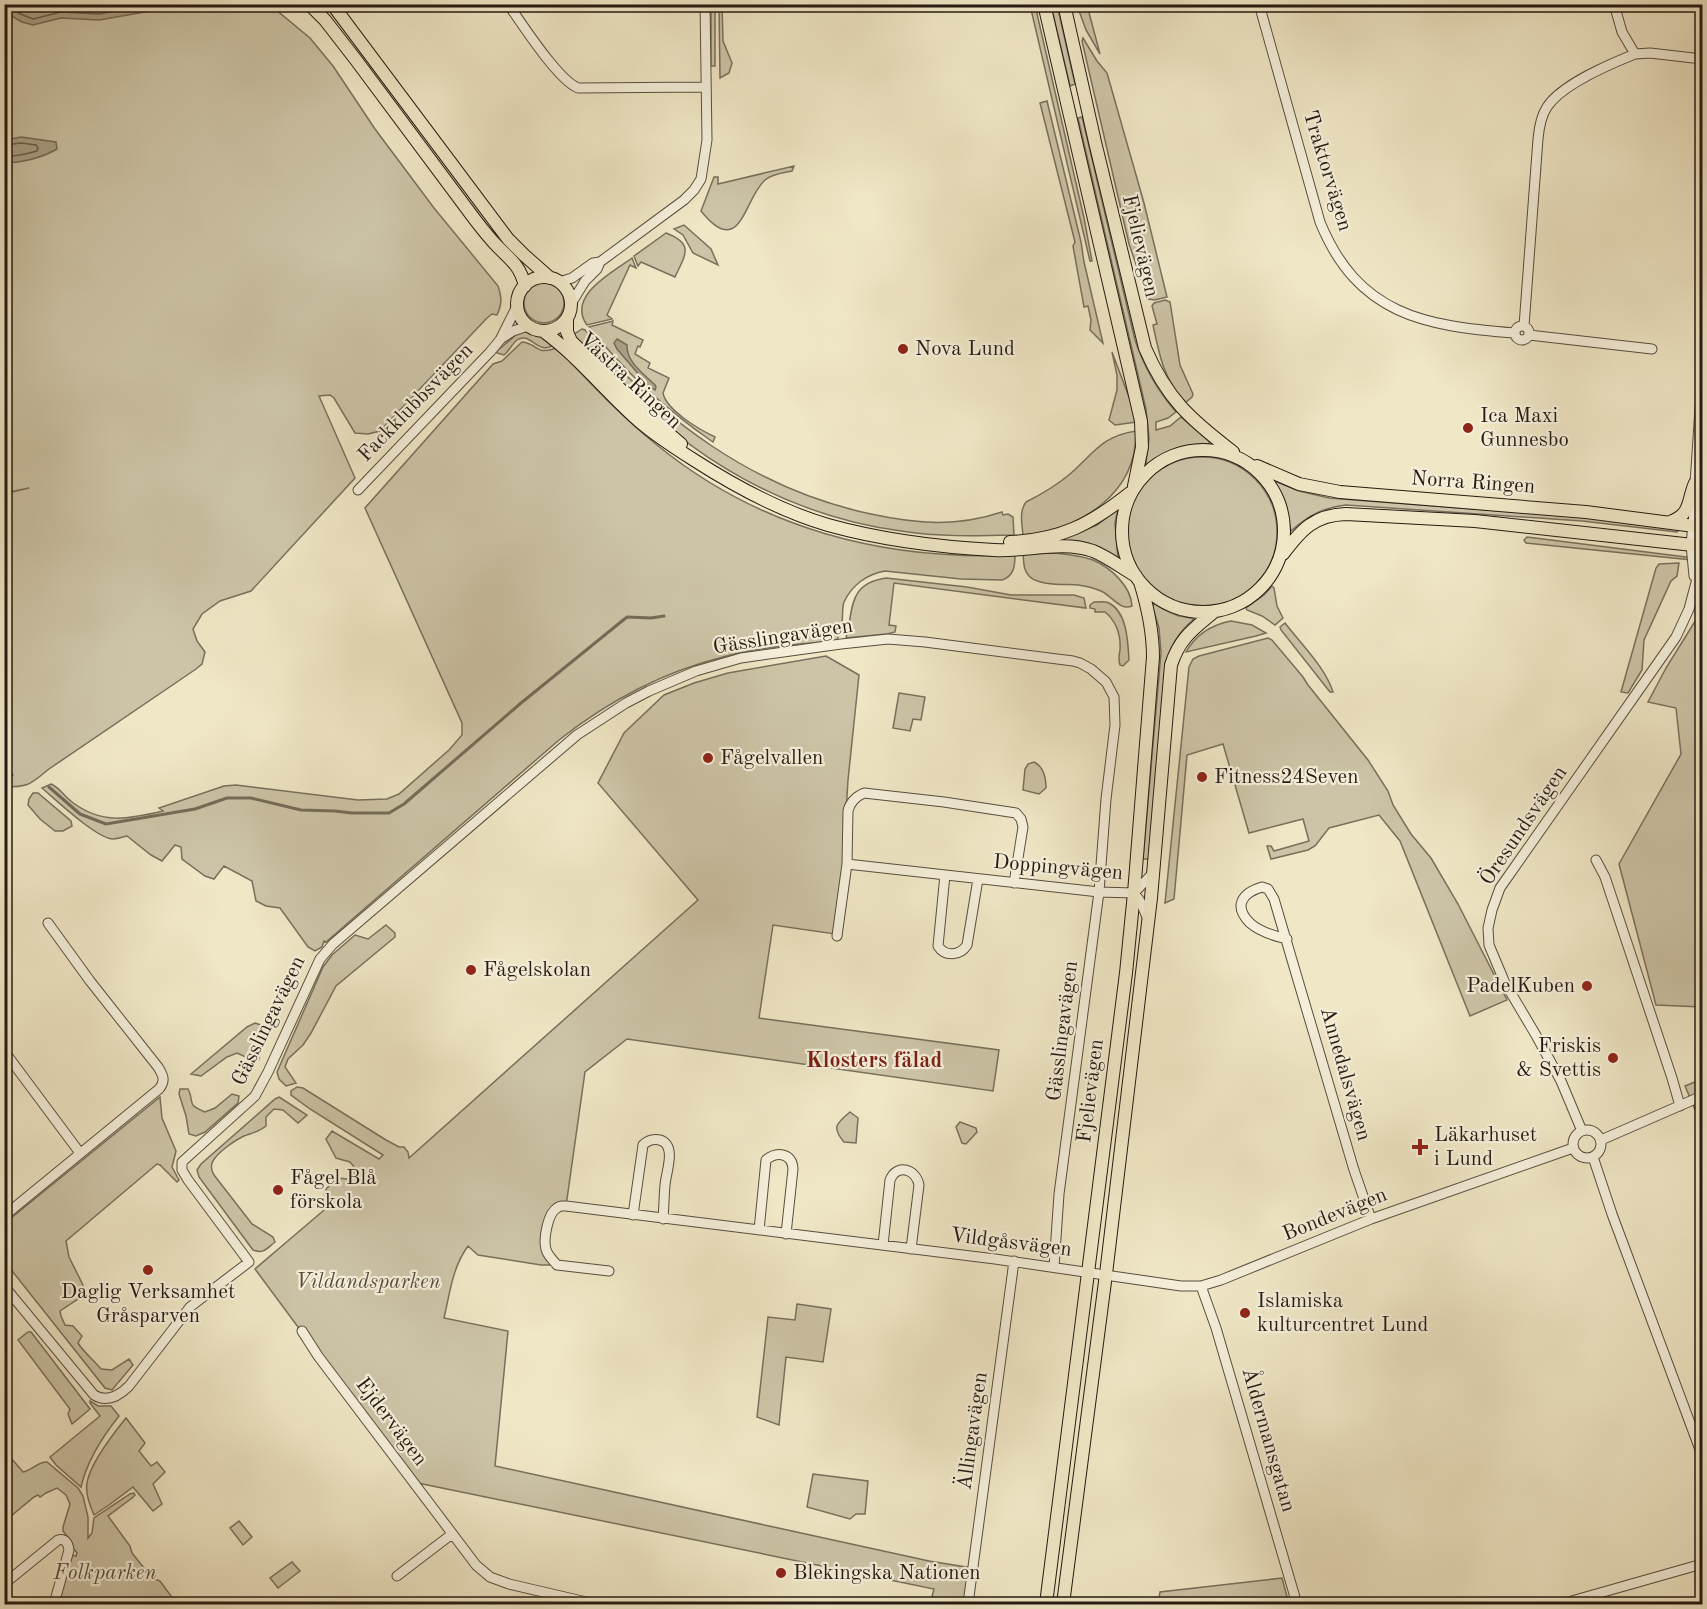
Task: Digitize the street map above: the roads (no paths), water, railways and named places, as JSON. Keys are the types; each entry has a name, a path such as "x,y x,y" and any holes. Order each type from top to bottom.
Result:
{"main road":[{"path":"309,4 325,20 356,60 476,221 516,265 525,286"},
{"name":"Västra Ringen","path":"332,4 508,239 568,291 571,304 567,332 575,344 667,433 721,477"},
{"name":"Fjelievägen","path":"1044,4 1141,422 1142,447 1132,491"},
{"name":"Fjelievägen","path":"1064,4 1145,348 1164,387 1179,406 1204,430 1244,461"},
{"path":"528,326 521,317 518,306 519,296 525,286 536,279 555,280"},
{"name":"Västra Ringen","path":"528,326 543,331 556,329 567,320"},
{"name":"Västra Ringen","path":"543,331 559,343 639,422 663,441 721,477 780,507 825,524 882,538 1006,551 1079,548 1107,558 1138,579"},
{"path":"1210,450 1233,455 1244,461 1255,468 1271,487 1281,510 1284,534 1279,559 1267,581 1238,604 1215,611 1201,612 1174,607 1150,592 1138,579 1126,556 1122,534 1124,512 1132,491 1139,480 1156,465 1187,451 1210,450"},
{"name":"Norra Ringen","path":"1244,461 1299,484 1326,490 1575,511 1670,522 1699,533"},
{"path":"1670,522 1679,518 1686,510 1695,483"},
{"name":"Västra Ringen","path":"943,546 1017,542 1062,533 1100,516 1132,491"},
{"name":"Norra Ringen","path":"1279,559 1296,537 1309,525 1328,516 1343,514 1475,521 1674,542 1699,533"},
{"name":"Fjelievägen","path":"1046,1605 1126,973 1134,893 1153,657 1150,613 1138,579"},
{"name":"Fjelievägen","path":"1063,1605 1106,1274 1148,919 1171,665 1179,644 1215,611"}],"street":[{"path":"508,4 560,75 571,86 578,88 705,87"},
{"path":"555,280 572,278 593,263 600,262 674,208 690,194 701,179 706,140 705,4"},
{"name":"Traktorvägen","path":"1259,4 1320,222 1328,241 1344,267 1367,291 1398,312 1445,326 1514,333 1520,340 1529,335 1652,349"},
{"path":"1614,4 1622,32 1635,54"},
{"path":"1529,335 1529,331 1524,326 1538,131 1546,108 1564,90 1635,54 1650,53 1702,59"},
{"path":"571,304 600,262"},
{"name":"Fackklubbsvägen","path":"500,340 518,306"},
{"name":"Fackklubbsvägen","path":"358,490 500,340 513,331 528,326"},
{"path":"1514,333 1516,327 1524,326"},
{"name":"Öresundsvägen","path":"1582,1131 1561,1081 1505,983 1489,945 1488,928 1500,888 1676,637 1689,609 1694,587 1699,533 1695,483 1702,378"},
{"name":"Gässlingavägen","path":"4,1286 89,1391 103,1399 119,1395 129,1386 190,1307 249,1262 188,1180 182,1170 183,1162 255,1096 322,956 333,944 577,735 604,716 649,690 696,671 741,658 888,639 1080,663 1106,682 1114,697 1115,725 1106,799 1099,892 1059,1194 1054,1267"},
{"path":"837,936 847,864 849,805 856,797 864,793 1016,813 1023,826 1014,883"},
{"path":"1596,860 1605,877 1680,1106"},
{"name":"Doppingvägen","path":"847,864 1099,892 1134,893 1153,873"},
{"name":"Doppingvägen","path":"945,875 938,946 954,954 963,951 967,945 978,879"},
{"name":"Annedalsvägen","path":"1287,939 1275,936 1251,924 1245,917 1242,898 1262,887 1268,889 1274,899 1287,939 1354,1170 1371,1219"},
{"name":"Doppingvägen","path":"1134,893 1148,919"},
{"path":"4,1216 159,1089 164,1080 158,1067 90,981 48,923"},
{"path":"4,1052 80,1153"},
{"path":"1601,1140 1702,1096"},
{"path":"1582,1131 1593,1131 1601,1140 1600,1150 1593,1157 1582,1158 1573,1148 1574,1138 1582,1131"},
{"path":"633,1215 643,1145 653,1139 660,1139 666,1143 670,1154 663,1219"},
{"name":"Bondevägen","path":"1106,1274 1181,1286 1201,1286 1371,1219 1573,1148"},
{"path":"759,1230 766,1160 777,1154 783,1154 793,1163 786,1234"},
{"path":"1593,1157 1702,1455"},
{"path":"882,1245 890,1180 896,1172 908,1170 915,1174 919,1185 912,1249"},
{"name":"Vildgåsvägen","path":"609,1271 557,1264 548,1252 545,1240 552,1213 558,1207 566,1206 1106,1274"},
{"name":"Ällingavägen","path":"968,1605 1014,1261"},
{"name":"Åldermansgatan","path":"1201,1286 1216,1328 1297,1605"},
{"name":"Ejdervägen","path":"302,1331 318,1356 476,1564 490,1577 508,1584 595,1605"},
{"path":"397,1576 452,1534"},
{"path":"4,1584 58,1539 64,1540 68,1543 69,1550 54,1605"},
{"path":"1561,1605 1702,1564"}],"water":[{"path":"13,4 202,5 162,9 99,20 61,18 33,25 13,17 9,9"},
{"path":"21,137 56,142 57,149 32,159 5,162 5,140"},
{"path":"617,339 627,345 629,357 655,385 655,390 617,349 614,343"}],"waterway":[{"path":"49,787 80,814 106,824 195,809 227,798 251,798 301,810 389,813 404,804 521,703 627,617 664,616"},
{"path":"4,771 12,775"}],"place":[{"name":"Nova Lund","path":"903,349"},
{"name":"Ica Maxi Gunnesbo","path":"1468,428"},
{"name":"Fågelvallen","path":"708,758"},
{"name":"Fitness24Seven","path":"1202,777"},
{"name":"Fågelskolan","path":"471,970"},
{"name":"PadelKuben","path":"1587,986"},
{"name":"Friskis & Svettis","path":"1613,1058"},
{"name":"Läkarhuset i Lund","path":"1420,1147"},
{"name":"Fågel Blå förskola","path":"278,1190"},
{"name":"Daglig Verksamhet Gråsparven","path":"148,1270"},
{"name":"Islamiska kulturcentret Lund","path":"1245,1313"},
{"name":"Blekingska Nationen","path":"781,1573"}],"district":[{"name":"Klosters fälad","path":"874,1061"}],"park label":[{"name":"Vildandsparken","path":"368,1282"},
{"name":"Folkparken","path":"105,1573"}]}
